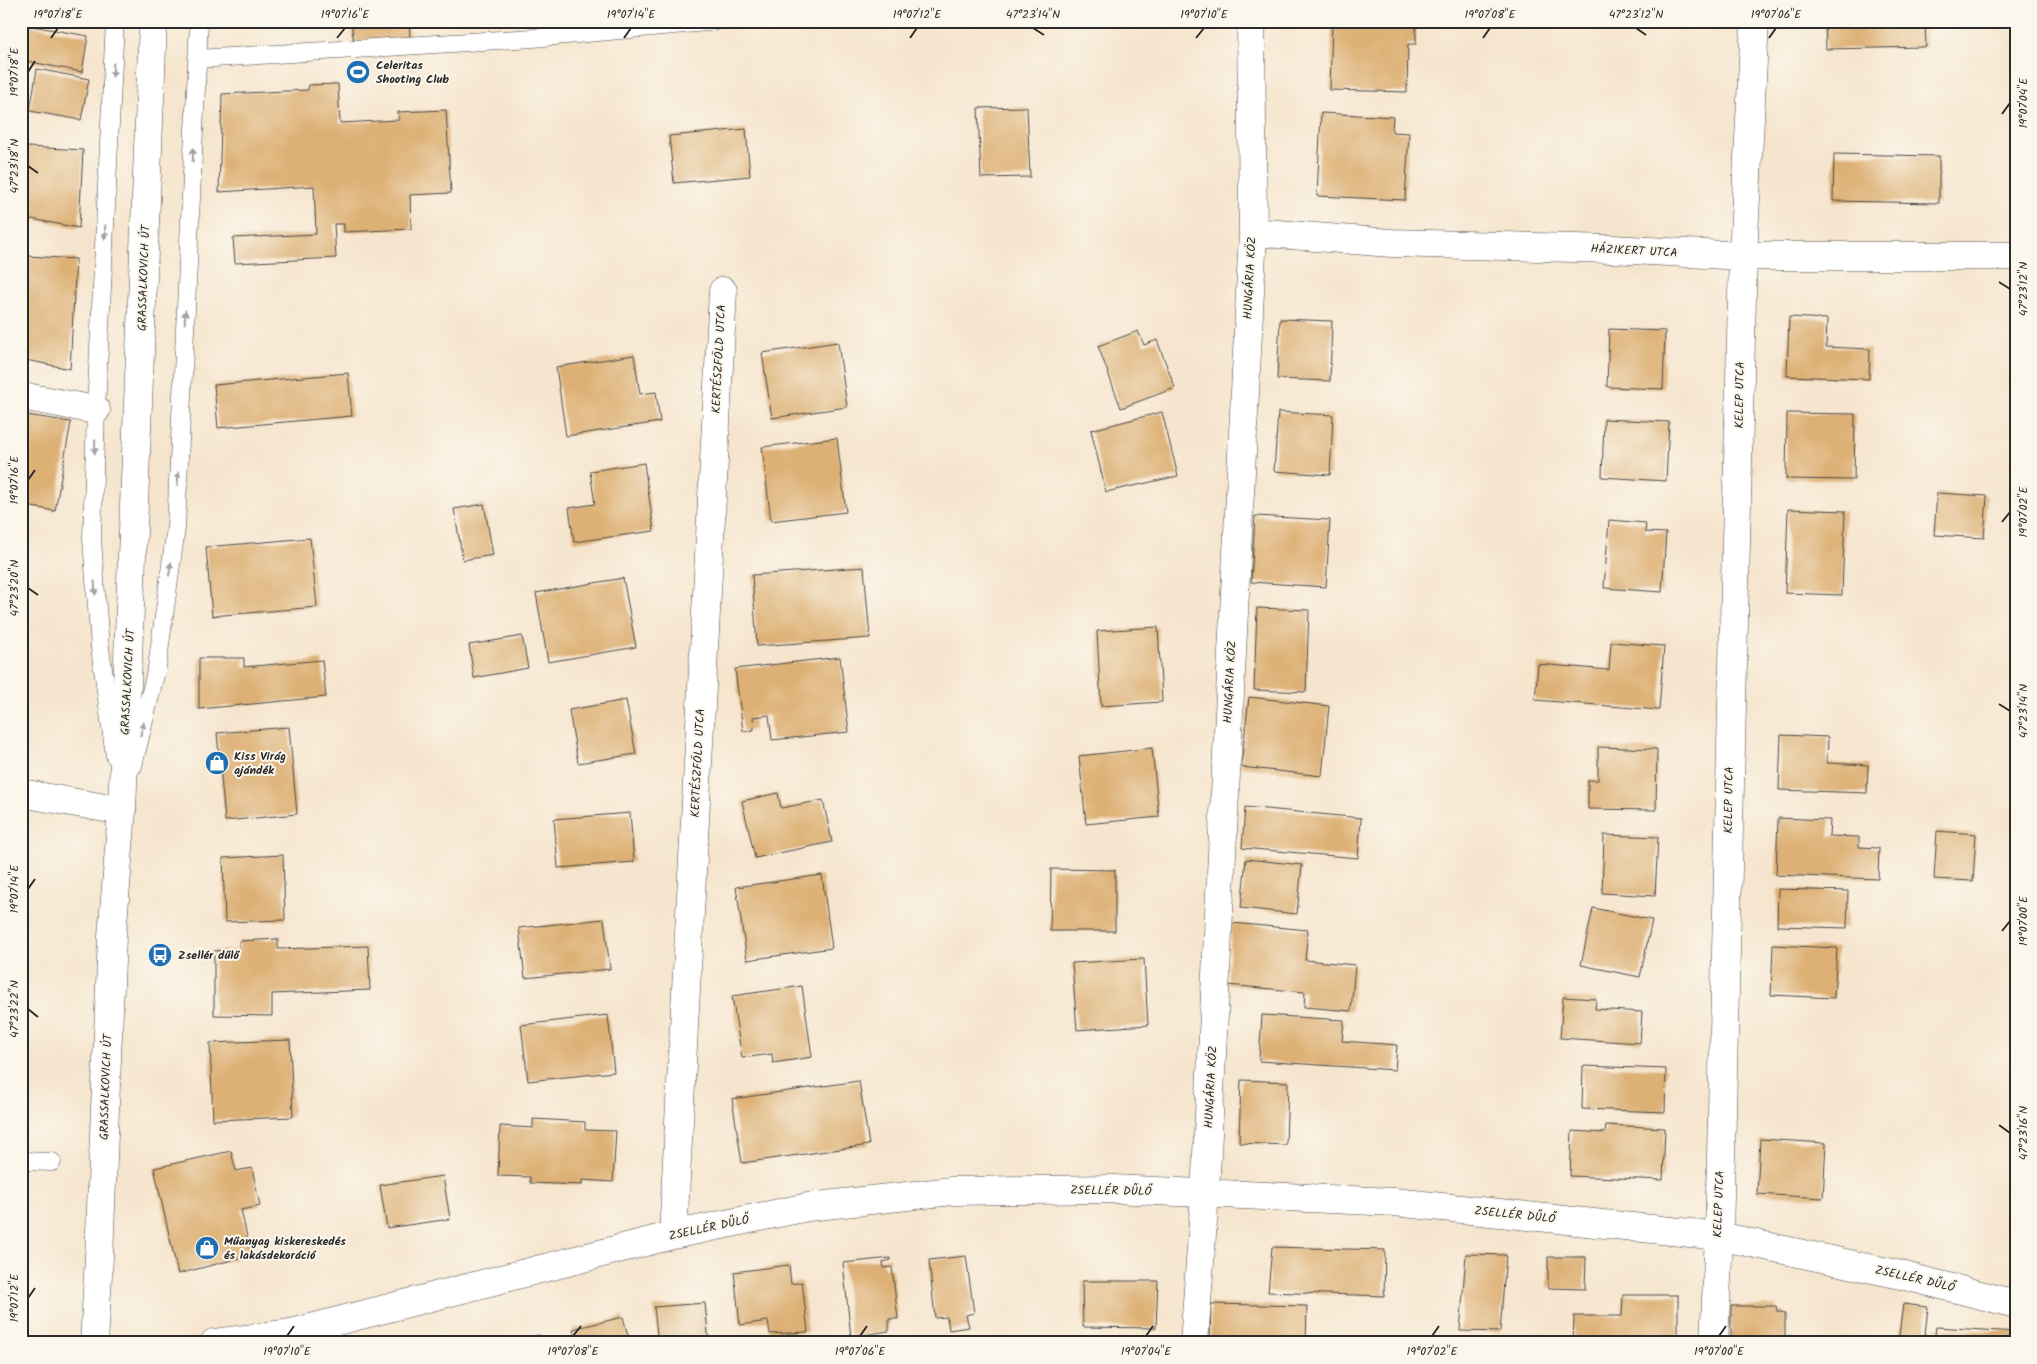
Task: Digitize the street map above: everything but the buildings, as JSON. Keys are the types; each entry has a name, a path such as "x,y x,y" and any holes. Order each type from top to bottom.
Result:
{"street":[{"name":"GRASSALKOVICH ÚT","path":"94,1343 112,936 122,811 153,21"},
{"name":"HUNGÁRIA KÖZ","path":"1194,1343 1205,1194 1253,232 1252,21"},
{"name":"KELEP UTCA","path":"1714,1343 1743,256 1755,21"},
{"name":"HÁZIKERT UTCA","path":"1253,232 1392,243 1603,249 1743,256 2016,256"},
{"name":"KERTÉSZFÖLD UTCA","path":"673,1235 723,291"},
{"path":"21,396 96,410"},
{"path":"21,793 122,811"},
{"name":"ZSELLÉR DŰLŐ","path":"214,1343 291,1333 673,1235 808,1207 952,1191 1112,1189 1394,1202 1718,1236 1901,1274 2016,1304"}],"lane":[{"path":"115,21 96,410 92,539 100,648 122,811"},
{"path":"122,811 157,667 176,528 199,21"},
{"path":"197,59 533,38 716,21"},
{"path":"21,1161 52,1162"}],"place":[{"name":"Celeritas Shooting Club","path":"358,72"},
{"name":"Kiss Virág ajándék","path":"217,763"},
{"name":"Zsellér dűlő","path":"160,955"},
{"name":"Műanyag kiskereskedés és lakásdekoráció","path":"207,1248"}]}
